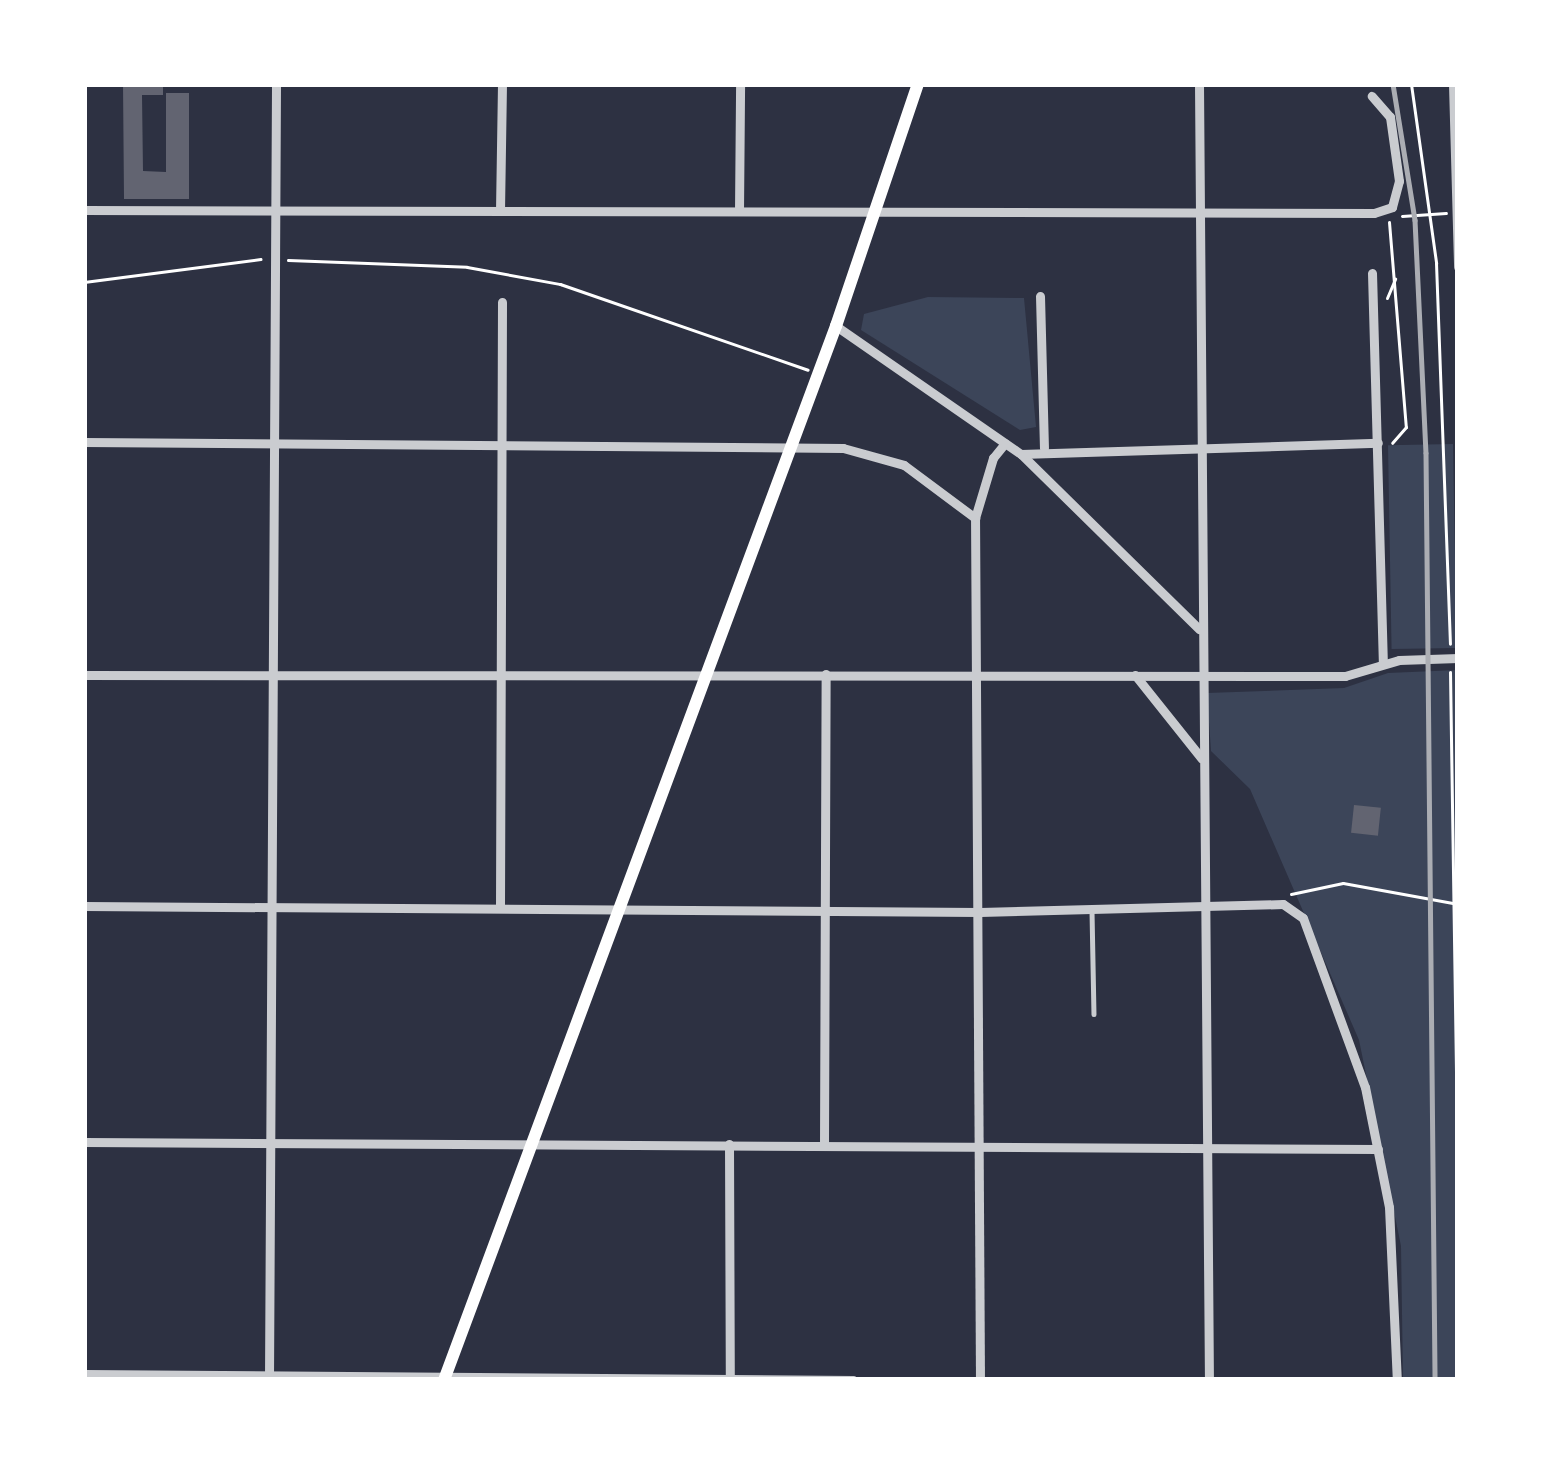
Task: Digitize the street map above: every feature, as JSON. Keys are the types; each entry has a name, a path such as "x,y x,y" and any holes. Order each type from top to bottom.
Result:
{"main road":[{"path":"445,1378 836,326 918,84"}],"street":[{"path":"268,1377 276,84"},
{"path":"500,212 502,84"},
{"path":"739,212 740,84"},
{"path":"1199,84 1202,909 1211,1151 1209,1380"},
{"path":"1453,84 1458,267"},
{"path":"84,209 1375,212 1392,207 1399,181 1390,117 1372,96"},
{"path":"1372,273 1383,664"},
{"path":"1040,296 1044,448"},
{"path":"500,906 502,302"},
{"path":"836,326 1021,454 1200,631"},
{"path":"84,442 791,446 878,452 975,518"},
{"path":"980,1380 975,518 993,458 1005,443"},
{"path":"1021,454 1044,448 1378,443"},
{"path":"84,675 1346,676 1383,664 1454,658"},
{"path":"824,1145 826,674"},
{"path":"1136,676 1202,759"},
{"path":"84,906 825,907 980,912 1283,904 1303,917 1349,1032 1378,1149 1392,1246 1397,1380"},
{"path":"84,1142 729,1144 982,1151 1378,1149"},
{"path":"729,1144 730,1379"},
{"path":"84,1374 854,1380"}],"lane":[{"path":"1092,911 1094,1014"}],"path":[{"path":"1411,84 1429,214 1454,658 1458,1204"},
{"path":"1375,212 1389,221 1456,213"},
{"path":"1378,443 1406,434 1389,221"},
{"path":"84,281 272,259 467,267 537,279 683,321 818,374"},
{"path":"1283,904 1281,895 1342,884 1456,904"}],"shaded area":[{"path":"928,297 1024,298 1036,427 1020,430 861,330 864,314"},
{"path":"1453,444 1457,648 1392,649 1388,445"},
{"path":"1458,670 1458,1380 1403,1380 1401,1246 1359,1040 1250,789 1211,751 1207,693 1344,688 1388,673"}],"building":[{"path":"123,84 163,84 163,95 142,95 143,171 166,172 166,93 189,93 189,199 124,199"},
{"path":"1354,805 1381,808 1378,836 1351,833"}],"railway":[{"path":"1393,84 1415,220 1426,453 1435,1380"}]}
